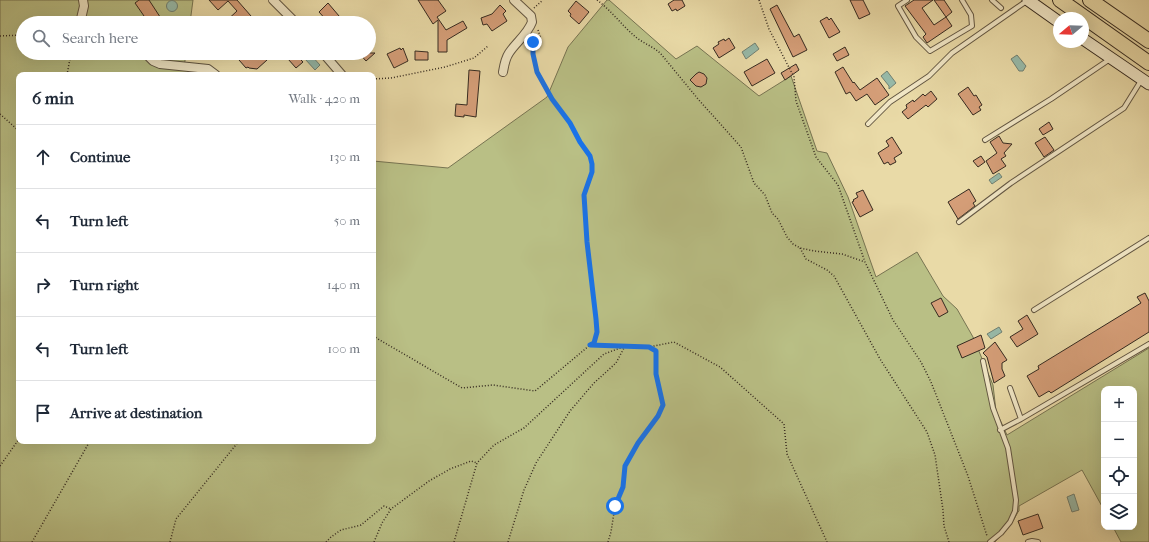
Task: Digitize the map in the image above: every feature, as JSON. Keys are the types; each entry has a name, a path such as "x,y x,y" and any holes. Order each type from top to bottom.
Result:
{"highway":[{"path":"1060,0 1149,63"},
{"path":"1090,0 1149,41"}],"street":[{"path":"82,16 84,6 83,0"},
{"path":"273,0 289,16"},
{"path":"503,72 506,58 525,35 532,22 531,16 514,0"},
{"path":"1028,0 1053,18"},
{"path":"1089,42 1145,82"},
{"path":"152,60 160,64 208,69 212,72"},
{"path":"329,60 339,72"}],"lane":[{"path":"907,0 898,6 916,37 930,51 972,26 971,15 962,0"},
{"path":"992,0 1001,8"},
{"path":"868,124 890,102 929,76 952,53 1028,0"},
{"path":"985,140 1051,99 1111,58"},
{"path":"959,222 1011,183 1124,108 1145,82"},
{"path":"1034,310 1149,238"},
{"path":"1000,430 1149,344"},
{"path":"983,362 993,408 1008,448 1016,500 1015,511 1010,522 1001,533 989,540"},
{"path":"1010,388 1020,419"},
{"path":"1028,542 1038,542"}],"path":[{"path":"528,13 543,0"},
{"path":"597,0 606,6 638,39 655,48 661,54 698,99 741,147 754,183 765,195 772,213 778,219 787,237 793,244 800,248 842,254 865,262"},
{"path":"759,0 769,29 794,77 796,101 816,158 838,186 865,262 893,320 921,362 931,382 968,476 989,540"},
{"path":"376,338 462,388 493,385 535,391 594,343 597,332 587,242 584,195 592,172 592,164 590,156 580,142 570,123 552,99 537,72 533,54 533,42 539,39 540,36 539,31 532,22"},
{"path":"0,36 16,35"},
{"path":"376,79 391,78 445,67 474,58 488,46"},
{"path":"68,72 70,60"},
{"path":"0,114 16,128"},
{"path":"800,248 806,259 827,270 834,276 880,359 927,432 935,455 944,526 949,542"},
{"path":"590,345 649,347 674,342 720,367 784,424 786,454 827,542"},
{"path":"454,542 477,463 494,445 524,428 604,354 625,346"},
{"path":"508,542 524,490 536,463 570,411 594,382 616,363 625,346"},
{"path":"608,542 615,506 623,487 625,466 638,443 658,416 663,405 656,374 656,351 649,347"},
{"path":"0,466 16,443"},
{"path":"32,542 88,444"},
{"path":"170,542 176,520 237,444"},
{"path":"374,542 382,523 391,509 429,481 450,469 471,461 477,463"},
{"path":"326,542 331,536 341,530 361,525 384,506 391,509"}],"green space":[{"path":"0,0 193,0 191,16 16,16 16,60 185,60 184,68 188,72 16,72 16,444 376,444 376,161 448,168 547,97 568,47 607,0 609,0 676,59 697,46 759,96 791,76 817,151 827,153 848,197 876,277 917,252 943,296 957,309 973,337 993,385 996,411 1007,435 1149,348 1149,542 1121,542 1115,530 1137,530 1137,386 1101,386 1101,505 1082,470 1019,506 1019,511 1013,521 995,542 0,542"}],"shaded area":[{"path":"170,1 174,1 176,2 176,10 170,11 167,8 167,4"},
{"path":"755,43 759,49 746,59 742,52"},
{"path":"1017,55 1026,66 1023,71 1019,71 1011,59"},
{"path":"306,60 315,60 320,65 315,70"},
{"path":"887,71 896,83 889,89 889,86 881,76"},
{"path":"999,173 1002,177 992,184 989,180"},
{"path":"999,327 1002,332 991,339 987,334"},
{"path":"1074,494 1079,510 1072,512 1067,497"}],"building":[{"path":"139,0 149,0 159,16 144,16 135,3"},
{"path":"209,0 237,0 251,16 232,16 237,11 228,1 218,10"},
{"path":"418,0 438,0 446,11 437,17 446,30 463,21 467,28 447,40 447,52 438,52 438,20 433,24"},
{"path":"674,0 682,0 685,6 677,11 676,9 672,11 668,4"},
{"path":"850,0 863,0 870,14 859,19"},
{"path":"914,0 933,0 922,8 934,25 946,17 952,26 927,43 923,37 926,34 905,6"},
{"path":"934,0 944,0 952,12 946,17"},
{"path":"576,1 589,12 579,24 570,16 571,14 568,11"},
{"path":"328,3 339,16 323,16 319,12"},
{"path":"500,5 506,11 503,14 507,21 492,31 487,24 483,25 481,18 492,14"},
{"path":"777,5 794,37 799,34 807,50 793,57 770,9"},
{"path":"827,17 829,20 831,18 840,32 829,38 820,21"},
{"path":"729,38 735,48 719,58 713,48 719,44 718,42 724,39 725,41"},
{"path":"845,47 849,55 837,61 833,54"},
{"path":"400,48 401,50 403,48 408,61 394,68 387,54"},
{"path":"415,51 428,52 428,60 415,60"},
{"path":"767,59 775,73 752,86 744,72"},
{"path":"239,60 267,60 257,69 246,68"},
{"path":"289,60 301,60 303,62 296,68"},
{"path":"796,64 799,70 785,80 781,73"},
{"path":"843,67 853,83 854,82 860,90 877,78 889,95 875,105 867,94 856,101 850,92 846,94 835,72"},
{"path":"469,70 480,71 476,117 464,115 464,117 455,116 456,104 467,105"},
{"path":"699,72 704,74 707,78 706,84 701,87 696,86 690,80"},
{"path":"968,87 974,96 976,95 982,105 979,107 981,110 973,115 958,94"},
{"path":"931,91 937,99 928,107 926,105 908,119 902,112 907,108 906,105 913,100 914,102 923,94 925,96"},
{"path":"1049,122 1053,129 1043,135 1039,129"},
{"path":"999,136 1003,143 1012,144 1004,153 1006,156 1001,159 1006,166 993,174 986,161 997,153 990,142"},
{"path":"892,137 902,153 894,158 896,162 890,165 888,162 884,164 878,153 889,146 886,141"},
{"path":"1045,137 1054,150 1044,157 1035,143"},
{"path":"981,156 985,162 978,167 973,161"},
{"path":"969,189 976,201 973,203 975,206 958,219 948,202"},
{"path":"863,190 873,210 860,217 852,202 858,197 856,193"},
{"path":"1145,293 1149,301 1149,332 1051,393 1049,391 1039,397 1027,376 1039,369 1038,366 1141,303 1137,297"},
{"path":"941,298 948,312 939,317 931,303"},
{"path":"1027,315 1038,334 1017,347 1010,337 1023,329 1018,321"},
{"path":"981,335 985,348 962,358 957,346"},
{"path":"995,342 1007,360 1002,363 1002,369 1005,376 994,383 987,357 983,353"},
{"path":"1038,514 1043,528 1023,535 1018,521"}],"route":[{"path":"533,42 534,63 537,72 552,99 570,123 580,142 590,156 592,164 592,172 584,195 587,242 597,332 594,343 590,345 649,347 656,351 656,374 663,405 658,416 638,443 625,466 623,487 615,506"}]}
